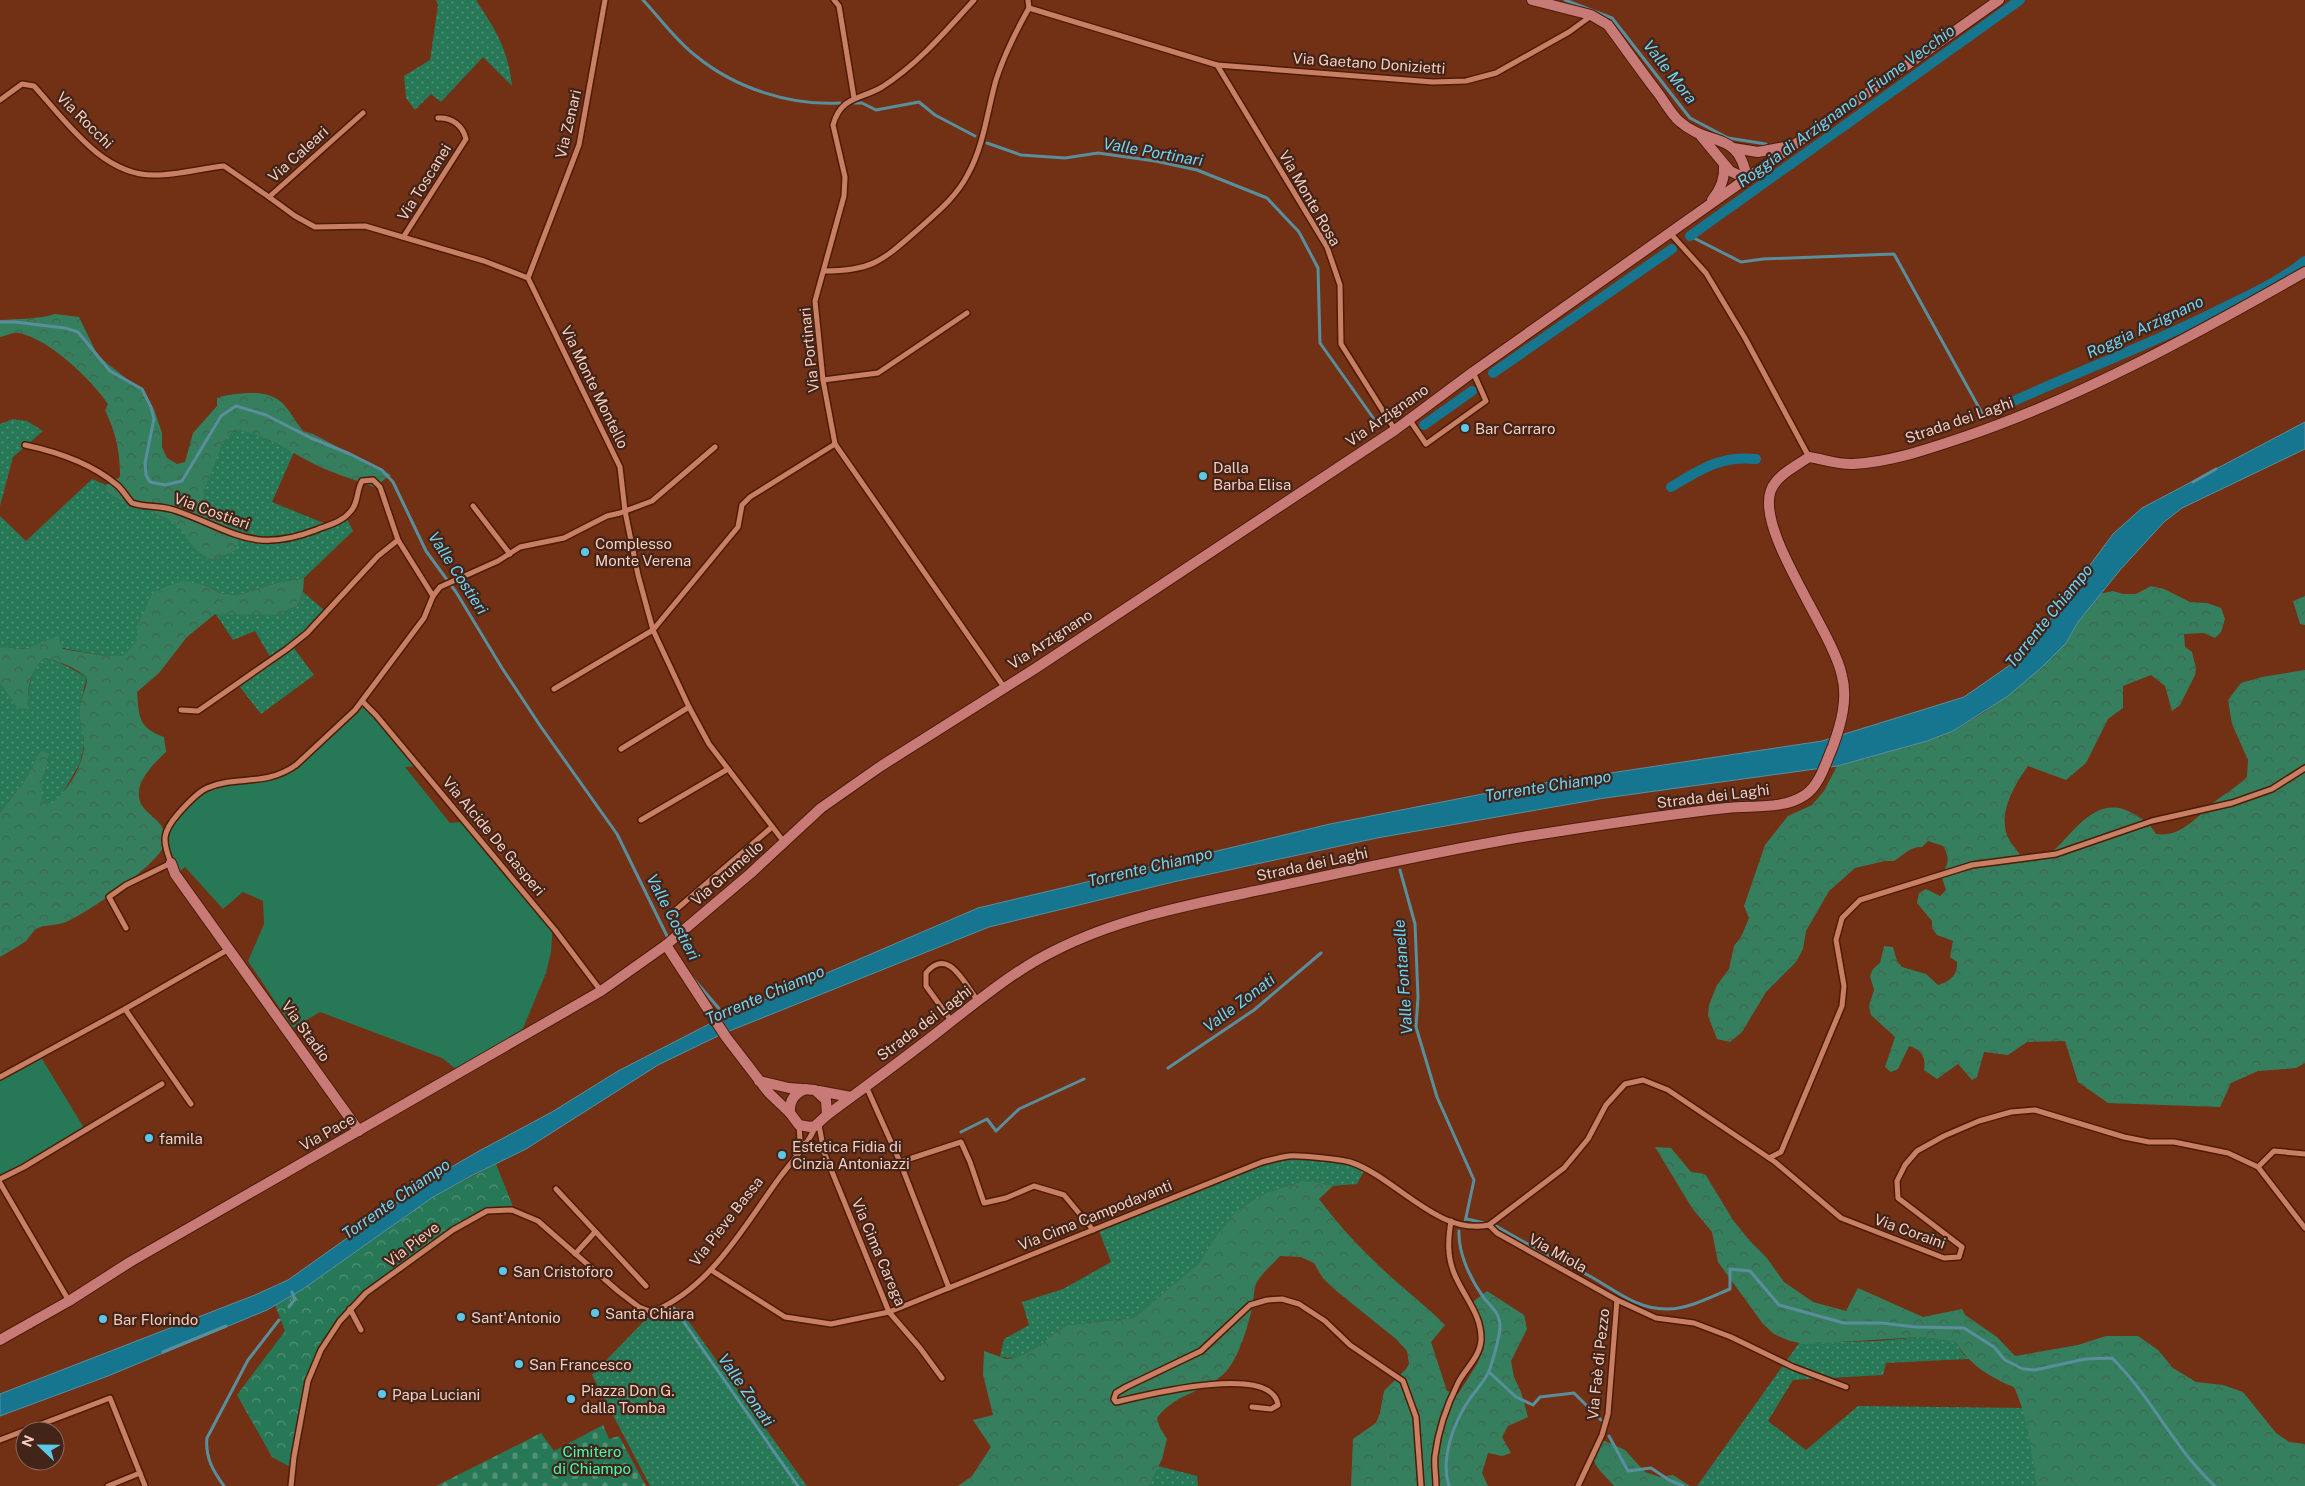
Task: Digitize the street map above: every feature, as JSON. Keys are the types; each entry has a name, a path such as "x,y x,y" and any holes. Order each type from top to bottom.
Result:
{"street":[{"name":"Via Zenari","path":"528,278 579,145 605,0"},
{"path":"834,0 839,6 854,98"},
{"name":"Via Portinari","path":"974,0 922,57 880,88 854,98 842,106 832,125 845,177 844,196 815,301 823,380 835,444 1004,687"},
{"path":"824,271 858,269 887,256 951,198 968,175 980,148 1004,59 1029,8 1028,0"},
{"path":"1536,0 1591,16 1608,25 1679,121 1701,136 1730,171 1747,179"},
{"name":"Via Arzignano","path":"784,842 820,808 880,766 1004,687 1395,430 1472,372 2000,0"},
{"name":"Via Gaetano Donizietti","path":"1029,8 1217,65 1433,82 1466,81 1496,73 1569,32 1591,16"},
{"name":"Via Monte Rosa","path":"1217,65 1327,247 1340,285 1341,344 1395,430"},
{"name":"Via Rocchi","path":"0,100 22,84 34,86 100,156 120,168 141,175 156,176 224,166 269,197"},
{"name":"Via Caleari","path":"363,113 269,197 295,216 315,227 365,226 404,236"},
{"name":"Via Toscanei","path":"438,118 449,119 461,126 466,139 404,236 484,261 528,278"},
{"path":"1701,136 1718,140 1733,148 1758,152 1796,144"},
{"path":"1733,148 1743,159 1747,179"},
{"path":"1707,206 1722,184 1725,173 1724,165"},
{"path":"1670,232 1706,273 1745,338 1808,457"},
{"name":"Strada dei Laghi","path":"827,1115 1021,969 1084,936 1169,910 1529,836 1730,807 1773,805 1795,800 1806,794 1815,786 1820,776 1838,731 1845,698 1842,674 1832,649 1780,545 1773,526 1770,498 1772,488 1779,479 1808,457 1852,465 1914,454 1996,426 2205,329 2305,272"},
{"name":"Via Monte Montello","path":"528,278 620,466 625,511 638,576 653,630 689,707 709,744 784,842"},
{"path":"823,380 878,373 967,313"},
{"path":"1409,419 1426,444 1486,402 1472,372"},
{"path":"554,689 653,630 738,527 742,505 750,497 835,444"},
{"name":"Via Costieri","path":"25,445 73,458 93,468 119,487 132,503 177,510 211,526 253,540 270,541 305,535 343,518 355,506 357,488 362,481 373,480 380,487 398,540 433,596"},
{"path":"126,928 109,897 126,885 171,863 164,837 168,825 185,806 206,788 221,784 271,778 285,773 324,740 362,701 424,618 433,596 440,587 455,582 527,545 564,538 607,516 652,501 715,447"},
{"path":"473,506 510,554"},
{"path":"181,710 198,712 287,649 330,610 378,556 398,540"},
{"name":"Via Alcide De Gasperi","path":"362,701 382,722 555,930 601,991"},
{"path":"621,749 689,707"},
{"path":"1769,1158 1781,1152 1842,1006 1844,986 1836,940 1842,918 1860,900 1972,865 2056,854 2152,821 2232,803 2272,789 2305,768"},
{"path":"641,820 728,769"},
{"path":"671,914 772,827"},
{"name":"Via Grumello","path":"666,945 784,842"},
{"name":"Via Stadio","path":"171,863 175,874 359,1132"},
{"path":"666,945 726,1037 769,1093 790,1113 799,1125 810,1128 817,1125"},
{"name":"Via Pace","path":"0,1340 69,1301 130,1262 359,1132 601,991 666,945"},
{"path":"0,1077 229,949"},
{"path":"952,1022 926,986 926,973 933,964 942,962 950,964 978,1001"},
{"path":"124,1009 191,1104"},
{"name":"Via Coraini","path":"1489,1224 1564,1168 1588,1139 1606,1105 1625,1084 1643,1080 1668,1090 1769,1158 1841,1218 1944,1258 1959,1257 1962,1247 1898,1198 1897,1181 1905,1165 1917,1151 1944,1136 1979,1121 2011,1112 2035,1110 2124,1137 2149,1142 2174,1142 2228,1153 2258,1167"},
{"path":"759,1081 789,1088 851,1097"},
{"path":"0,1179 24,1167 162,1084"},
{"path":"866,1086 900,1162 949,1288"},
{"path":"790,1113 793,1097 797,1093 811,1090 826,1100 827,1115"},
{"name":"Via Pieve Bassa","path":"652,1312 672,1304 712,1270 817,1125 827,1115"},
{"name":"Via Pieve Bassa","path":"793,1158 800,1140 799,1125"},
{"name":"Via Cima Carega","path":"817,1125 824,1152 889,1312 920,1348 942,1378"},
{"path":"900,1162 961,1142 984,1203 1006,1198 1034,1186 1064,1195 1093,1230"},
{"path":"805,1144 814,1144 824,1152"},
{"path":"2305,1154 2274,1151 2258,1167 2305,1228"},
{"name":"Via Cima Campodavanti","path":"712,1270 785,1317 831,1324 889,1312 1262,1162 1290,1156 1349,1162 1387,1180 1426,1210 1461,1225 1476,1227 1489,1224"},
{"path":"0,1183 69,1301"},
{"path":"556,1189 646,1286"},
{"name":"Via Pieve","path":"291,1486 294,1457 308,1380 321,1350 350,1309 366,1293 432,1245 453,1230 487,1211 512,1210 538,1222 639,1308 652,1312"},
{"path":"1436,1486 1435,1456 1440,1429 1459,1381 1471,1366 1481,1342 1480,1323 1454,1274 1448,1237 1451,1221"},
{"name":"Via Miola","path":"1489,1224 1497,1233 1617,1300 1656,1318 1694,1323 1731,1337 1793,1367 1846,1387"},
{"path":"575,1254 595,1232"},
{"path":"1252,1407 1271,1410 1278,1405 1277,1400 1270,1393 1257,1387 1230,1382 1188,1386 1116,1402 1114,1399 1116,1394 1126,1387 1201,1351 1250,1305 1267,1300 1282,1299 1299,1304 1325,1321 1350,1345 1403,1381 1416,1417 1420,1486"},
{"name":"Via Faè di Pezzo","path":"1578,1486 1602,1435 1608,1414 1617,1300"},
{"path":"350,1309 361,1330"},
{"path":"0,1440 110,1398 145,1486"},
{"path":"108,1486 140,1473"}],"green space":[{"path":"436,0 476,0 500,40 508,61 512,86 483,57 441,102 431,94 415,110 406,98 404,76 430,60 438,5"},
{"path":"55,314 79,317 98,356 141,390 154,409 162,433 162,447 167,458 177,464 185,462 193,433 217,406 217,398 232,394 260,393 276,398 282,403 303,431 313,434 391,475 374,487 318,466 261,436 235,430 223,442 204,491 204,505 214,518 238,533 238,544 235,551 212,560 198,552 181,530 168,519 114,497 106,491 106,485 120,477 118,450 115,434 105,410 108,404 91,383 68,361 43,343 19,333 0,337 0,320 35,318"},
{"path":"13,419 27,421 43,431 13,457 0,506 0,424"},
{"path":"236,430 252,432 294,452 272,502 331,526 347,519 353,531 304,578 280,582 237,595 220,593 204,585 137,627 137,642 123,656 105,656 41,644 27,649 0,647 0,516 26,541 92,479 106,485 106,491 114,497 169,519 186,534 198,552 212,560 235,551 237,533 211,515 203,500 212,466 219,450 225,440"},
{"path":"304,578 303,592 298,605 277,615 215,614 187,637 159,673 137,692 138,708 145,725 149,730 164,737 166,752 144,776 139,792 139,799 143,807 165,832 164,845 159,854 149,865 120,888 89,909 66,922 36,929 26,941 0,957 0,813 25,780 41,751 49,753 48,764 42,780 42,801 51,804 69,784 82,759 84,750 80,707 87,677 67,665 44,658 30,681 28,708 17,708 0,683 0,647 27,649 57,636 63,649 105,656 123,656 137,641 137,627 153,592 182,581 204,585 220,593 237,595 280,582"},
{"path":"2151,586 2164,589 2190,602 2207,603 2221,608 2225,619 2221,632 2215,638 2203,633 2184,634 2185,647 2192,652 2196,668 2195,675 2180,705 2172,711 2165,686 2151,675 2123,686 2123,708 2108,719 2086,763 2066,780 2028,766 2010,796 2005,818 2005,829 2009,839 2019,853 2031,861 2043,858 2054,850 2089,816 2102,809 2117,808 2134,814 2146,822 2156,834 2173,833 2180,830 2247,777 2248,760 2232,724 2228,700 2241,683 2262,677 2305,670 2305,1063 2296,1068 2258,1071 2231,1083 2220,1107 2108,1103 2078,1082 2065,1041 2027,1042 2008,1055 1984,1052 1977,1077 1972,1080 1958,1064 1937,1079 1924,1070 1924,1058 1920,1052 1909,1046 1898,1069 1891,1072 1885,1067 1895,1037 1871,1015 1869,1006 1874,990 1870,976 1873,969 1880,963 1884,946 1893,947 1897,961 1902,967 1926,974 1938,985 1952,977 1957,967 1957,962 1950,957 1953,941 1937,935 1932,928 1932,921 1917,903 1919,893 1926,889 1940,896 1946,890 1941,875 1946,868 1947,854 1943,846 1928,841 1922,847 1910,850 1894,861 1885,861 1855,868 1829,891 1806,931 1803,949 1796,962 1766,992 1742,1032 1730,1042 1717,1039 1708,1016 1709,1005 1717,985 1729,969 1734,946 1741,937 1749,918 1744,906 1765,845 1788,816 1812,805 1824,791 1837,766 1927,741 1953,731 2008,696 2066,643 2078,622 2099,594 2113,591 2123,594 2136,594"},
{"path":"303,592 324,610 309,627 290,643 314,675 261,714 239,686 273,662 255,631 233,640 215,613 277,615 298,605"},
{"path":"2305,596 2305,625 2300,624 2293,601"},
{"path":"44,658 57,661 87,677 80,704 84,744 80,763 61,796 51,805 42,801 42,780 48,764 49,753 41,752 25,780 0,813 0,683 17,708 28,708 30,681"},
{"path":"364,703 418,766 405,767 450,823 461,822 501,871 553,923 551,952 546,973 522,1031 456,1069 442,1058 320,1012 293,1028 248,961 264,924 263,901 243,892 223,909 185,867 179,872 168,852 164,834 167,824 184,805 205,787 271,776 291,767"},
{"path":"39,1054 87,1133 0,1183 0,1078"},
{"path":"1655,1147 1671,1148 1691,1172 1705,1174 1733,1220 1766,1257 1784,1282 1813,1302 1846,1311 1858,1288 1923,1317 1962,1309 1965,1315 1997,1337 2015,1356 2078,1345 2106,1336 2138,1336 2158,1350 2173,1368 2196,1382 2223,1385 2243,1392 2276,1433 2289,1442 2305,1444 2305,1486 2036,1486 2026,1423 2014,1387 1997,1379 1974,1364 1956,1342 1922,1337 1805,1344 1790,1341 1774,1334 1763,1324 1718,1262 1712,1232 1692,1208"},
{"path":"1291,1158 1341,1163 1365,1169 1357,1184 1333,1186 1316,1182 1300,1182 1268,1192 1216,1236 1199,1263 1134,1318 1068,1325 1025,1354 1015,1358 1000,1357 1004,1339 1029,1325 1022,1302 1063,1289 1111,1262 1099,1231 1265,1163"},
{"path":"496,1164 516,1214 498,1212 473,1217 379,1285 323,1341 305,1398 294,1469 272,1457 237,1395 285,1331 275,1305 303,1289 433,1197"},
{"path":"1300,1182 1316,1182 1333,1186 1319,1199 1373,1260 1445,1325 1431,1342 1447,1391 1458,1394 1477,1364 1484,1348 1473,1302 1487,1291 1524,1315 1527,1329 1511,1361 1514,1377 1521,1392 1528,1417 1508,1426 1502,1437 1511,1453 1502,1456 1488,1453 1482,1473 1488,1486 1351,1486 1353,1439 1376,1423 1384,1391 1409,1364 1407,1351 1396,1339 1334,1289 1322,1277 1314,1263 1301,1257 1280,1256 1257,1282 1246,1332 1236,1357 1228,1369 1212,1383 1174,1402 1157,1418 1160,1428 1167,1439 1162,1459 1149,1486 958,1486 972,1476 991,1447 973,1420 993,1415 983,1375 984,1351 1006,1359 1015,1358 1043,1343 1054,1333 1068,1325 1134,1318 1199,1263 1216,1236 1238,1210 1268,1192"},
{"path":"679,1308 807,1486 650,1486 592,1375 647,1318 659,1320"},
{"path":"1922,1337 1956,1342 1962,1353 1969,1359 1886,1363 1883,1375 1793,1380 1768,1421 1806,1450 1858,1406 2024,1408 2033,1452 2036,1486 1697,1486 1799,1343 1878,1341"},
{"name":"Cimitero di Chiampo","path":"603,1425 609,1439 619,1436 646,1486 436,1486 541,1433 554,1451"},
{"path":"1598,1441 1605,1441 1625,1450 1645,1472 1660,1477 1673,1475 1690,1486 1614,1486 1594,1460 1594,1448"},
{"path":"1158,1466 1197,1476 1198,1486 1149,1486"}],"water":[{"path":"2305,422 2305,449 2182,508 2164,522 2120,570 2078,622 2066,643 2042,667 2008,696 1953,731 1927,741 1837,766 1605,798 1377,838 1173,882 989,927 722,1034 658,1065 526,1149 433,1197 303,1289 267,1310 108,1376 0,1416 0,1394 255,1295 288,1280 429,1180 552,1112 618,1071 713,1022 978,908 1330,824 1518,787 1822,741 1964,697 2023,656 2113,534 2142,508"}],"waterway":[{"name":"Valle Portinari","path":"643,0 689,50 728,77 764,93 783,98 821,103 840,103"},
{"name":"Valle Mora","path":"1565,0 1612,18 1690,118 1728,138 1766,144"},
{"name":"Roggia di Arzignano o Fiume Vecchio","path":"1690,236 2020,0"},
{"name":"Valle Portinari","path":"854,103 862,103 876,110 919,102 935,115 975,136"},
{"name":"Valle Portinari","path":"987,143 1021,155 1065,158 1098,153 1155,161 1197,170 1267,198 1299,232 1318,268 1320,343 1374,419"},
{"path":"1690,236 1741,262 1763,259 1894,254 1983,415"},
{"name":"Roggia di Arzignano o Fiume Vecchio","path":"1493,373 1672,249"},
{"name":"Roggia Arzignano","path":"1992,411 2191,324 2264,288 2305,261"},
{"name":"Valle Costieri","path":"0,322 65,328 78,332 110,371 142,389 151,407 154,419 145,463 146,475 150,482 165,485 182,481 221,416 236,406 266,415 311,438 382,470 393,482 426,551 456,592 502,668 541,727 617,834 669,940"},
{"name":"Roggia di Arzignano o Fiume Vecchio","path":"1424,425 1472,391"},
{"name":"Roggia Arzignano","path":"1671,487 1711,465 1732,459 1756,459"},
{"name":"Torrente Chiampo","path":"2193,482 2216,469"},
{"name":"Valle Fontanelle","path":"1400,870 1415,924 1418,997 1416,1027 1437,1097 1474,1180 1465,1222"},
{"name":"Valle Zonati","path":"1168,1068 1254,1010 1321,953"},
{"name":"Valle Costieri","path":"692,977 721,1011 730,1017"},
{"name":"Valle Zonati","path":"961,1132 987,1119 996,1131 1019,1109 1084,1079"},
{"path":"1467,1219 1484,1223"},
{"path":"1496,1226 1624,1297 1645,1306 1668,1309 1699,1302 1730,1289 1730,1269 1750,1271 1779,1305 1844,1323 1882,1323 1915,1327 1964,1328 1994,1347 2005,1360 2023,1369 2035,1370 2085,1359 2112,1358 2139,1389 2187,1456 2215,1486"},
{"name":"Valle Fontanelle","path":"1449,1486 1446,1464 1450,1441 1463,1409 1489,1371 1500,1327 1497,1314 1479,1291 1466,1266 1459,1240 1459,1231"},
{"path":"289,1307 295,1299 292,1292"},
{"name":"Valle Zonati","path":"674,1308 798,1486"},
{"path":"224,1486 211,1464 207,1451 207,1438 248,1360 279,1320"},
{"name":"Torrente Chiampo","path":"163,1352 226,1326"},
{"path":"1489,1372 1516,1397 1533,1405 1540,1397 1574,1393 1601,1420"},
{"path":"1609,1436 1628,1471 1651,1468 1669,1480 1683,1486"}],"place":[{"name":"Bar Carraro","path":"1465,428"},
{"name":"Dalla Barba Elisa","path":"1203,476"},
{"name":"Complesso Monte Verena","path":"585,552"},
{"name":"famila","path":"149,1138"},
{"name":"Estetica Fidia di Cinzia Antoniazzi","path":"782,1155"},
{"name":"San Cristoforo","path":"503,1271"},
{"name":"Santa Chiara","path":"595,1313"},
{"name":"Sant'Antonio","path":"461,1317"},
{"name":"Bar Florindo","path":"103,1319"},
{"name":"San Francesco","path":"519,1364"},
{"name":"Papa Luciani","path":"382,1394"},
{"name":"Piazza Don G. dalla Tomba","path":"571,1399"}]}
